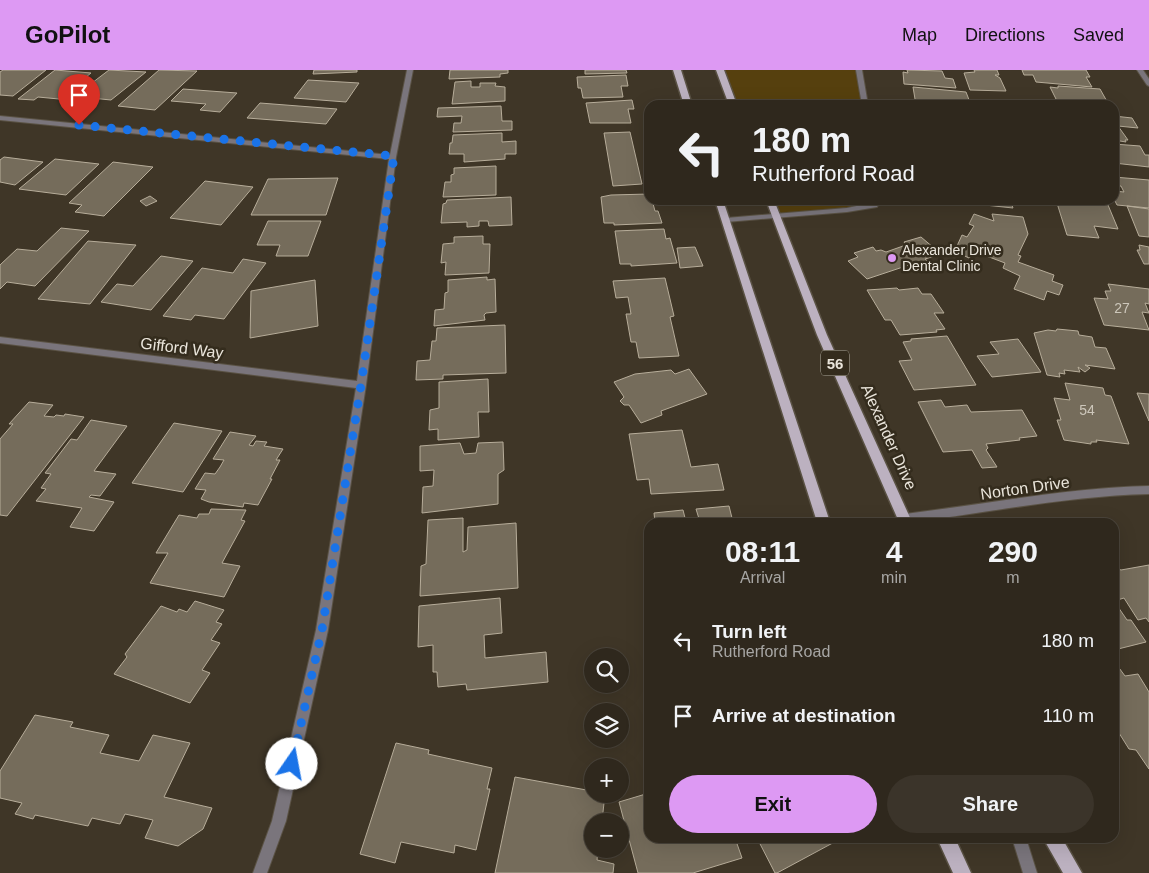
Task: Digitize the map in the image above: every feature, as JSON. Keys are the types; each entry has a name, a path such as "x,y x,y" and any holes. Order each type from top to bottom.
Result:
{"main road":[{"path":"677,70 686,100"},
{"path":"720,70 731,100"},
{"path":"721,205 823,518"},
{"name":"Alexander Drive","path":"772,205 822,335 905,518"},
{"path":"948,843 962,873"},
{"path":"1055,843 1073,873"}],"street":[{"path":"260,873 280,821 322,630 361,385 394,156 410,70"},
{"path":"859,70 864,100"},
{"path":"1140,70 1148,81"},
{"path":"0,118 394,156"},
{"path":"726,220 847,210 874,205"},
{"name":"Gifford Way","path":"0,340 361,385"},
{"name":"Norton Drive","path":"926,518 1051,497 1149,490"},
{"path":"1021,843 1030,873"}],"shaded area":[{"path":"720,70 859,70 864,100 731,100"},
{"path":"772,205 874,205 847,210 776,215"}],"building":[{"path":"3,70 46,70 13,96 0,95 0,72"},
{"path":"55,70 91,73 59,99 38,97 34,100 18,99"},
{"path":"109,70 146,72 111,100 91,98 83,104 67,102"},
{"path":"159,70 197,71 155,110 118,106"},
{"path":"314,70 357,70 357,72 313,74"},
{"path":"450,70 508,70 508,73 500,74 500,77 449,79"},
{"path":"585,70 626,70 627,73 585,74"},
{"path":"907,70 942,71 945,78 953,79 956,88 904,84 903,72 908,73"},
{"path":"974,70 997,70 999,75 995,75 1000,78 1006,91 970,90 964,73 975,72"},
{"path":"1022,70 1086,70 1090,77 1086,77 1092,87 1036,82 1033,75 1024,75"},
{"path":"626,75 628,86 621,86 623,97 583,98 581,88 578,88 577,77"},
{"path":"308,80 359,83 346,102 294,98"},
{"path":"471,81 471,87 480,87 480,83 496,83 495,86 505,87 505,101 452,104 455,82"},
{"path":"1058,86 1100,89 1106,100 1056,100 1050,87 1058,88"},
{"path":"913,87 966,92 969,100 915,100"},
{"path":"183,89 237,93 220,112 200,110 206,104 171,101"},
{"path":"632,100 634,109 628,109 631,123 590,123 586,103"},
{"path":"260,103 337,109 326,124 247,118"},
{"path":"501,106 502,121 512,121 512,130 453,132 454,123 461,123 462,116 437,117 438,108"},
{"path":"1119,117 1132,118 1138,128 1119,126"},
{"path":"1119,127 1128,140 1125,140 1126,142 1119,141"},
{"path":"630,132 642,184 613,186 604,133"},
{"path":"502,133 502,142 516,141 516,154 505,154 505,159 464,162 464,154 449,154 453,135"},
{"path":"1119,144 1140,146 1145,155 1149,155 1149,167 1119,164"},
{"path":"4,157 43,162 15,185 0,182 0,160"},
{"path":"55,159 99,164 66,195 19,189"},
{"path":"113,162 153,167 104,216 75,212 82,205 69,203"},
{"path":"496,166 496,195 443,197 445,182 451,182 454,168"},
{"path":"1119,177 1149,180 1149,208 1117,205 1119,205 1119,192 1124,192 1121,186 1119,186"},
{"path":"338,178 326,215 251,215 268,179"},
{"path":"205,181 253,187 221,225 170,218"},
{"path":"644,194 644,205 653,205 655,211 658,211 662,223 614,225 614,223 604,223 601,197"},
{"path":"150,196 157,201 146,206 140,201"},
{"path":"511,197 512,225 489,226 488,221 479,221 479,226 467,227 467,222 441,223 443,204 447,200"},
{"path":"985,205 1012,205 1013,208"},
{"path":"1058,205 1108,205 1118,229 1094,226 1099,238 1067,235"},
{"path":"1127,206 1149,209 1149,237 1139,236"},
{"path":"974,214 994,221 992,214 1023,217 1028,234 1018,255 1021,256 1018,262 1054,275 1052,281 1063,285 1059,295 1047,291 1044,300 1014,289 1020,276 1003,268 1005,263 976,252 969,258 952,250 957,246 962,235 967,237 974,226 969,224"},
{"path":"268,221 321,221 308,256 276,256 280,245 257,245"},
{"path":"61,228 89,231 35,286 7,282 0,289 0,265 17,249 37,251"},
{"path":"664,229 666,239 670,238 677,263 631,266 631,264 620,264 615,231"},
{"path":"483,236 483,244 490,244 489,273 445,275 446,262 441,263 443,244 454,243 454,237"},
{"name":"Alexander Drive Dental Clinic","path":"921,237 941,254 925,259 936,268 922,272 912,264 867,279 848,261 858,257 854,253 873,247 876,251 886,252 906,245 904,242"},
{"path":"88,241 136,245 90,304 38,299"},
{"path":"1139,245 1149,247 1149,264 1144,264 1137,250 1140,250"},
{"path":"695,247 703,266 680,268 677,248"},
{"path":"161,256 193,261 151,310 101,302 117,284 133,286"},
{"path":"243,259 266,263 224,319 195,315 191,320 163,316 202,268 233,273"},
{"path":"487,277 487,280 495,279 496,312 486,313 484,315 485,320 434,326 435,310 444,309 445,293 448,292 448,280"},
{"path":"665,278 674,316 670,317 679,356 639,358 636,342 631,342 626,314 631,314 628,297 616,298 613,281"},
{"path":"315,280 318,326 250,338 251,291"},
{"path":"1108,284 1149,289 1149,304 1145,303 1149,313 1142,312 1149,330 1104,325 1094,298 1108,299 1105,291 1111,291"},
{"path":"897,288 899,290 918,288 922,294 931,294 944,313 934,313 945,329 936,330 937,332 900,335 891,320 885,320 867,290"},
{"path":"505,325 506,373 443,375 443,379 416,380 417,361 430,360 432,341 436,341 437,328"},
{"path":"1057,329 1078,331 1079,335 1092,337 1095,347 1106,348 1115,369 1085,365 1090,368 1085,372 1078,367 1080,372 1064,370 1065,374 1059,373 1060,377 1047,375 1034,333 1048,330 1056,331"},
{"path":"947,336 976,385 914,390 899,361 912,360 903,342 911,341 911,339"},
{"path":"1018,339 1041,372 992,377 977,356 999,354 990,342"},
{"path":"689,369 707,394 661,411 662,415 641,423 629,405 624,405 620,401 624,397 614,382 635,374 671,370 675,374"},
{"path":"488,379 489,412 478,412 479,437 438,440 438,429 429,430 430,410 439,408 439,382"},
{"path":"1065,383 1103,388 1105,395 1111,396 1129,444 1096,440 1097,442 1091,442 1091,444 1064,440 1057,420 1061,420 1054,398 1070,400"},
{"path":"1137,393 1149,394 1149,421"},
{"path":"941,400 945,407 967,405 971,412 1022,410 1037,436 986,444 988,448 986,450 997,467 982,468 972,450 943,452 918,402"},
{"path":"29,402 53,405 44,416 54,417 56,415 64,416 65,414 84,417 7,516 0,515 0,439 13,424 9,424"},
{"path":"91,420 127,426 94,471 116,474 100,496 91,495 89,497 114,502 94,531 70,527 82,508 36,501 46,489 41,488 51,474 45,473 71,439 77,440"},
{"path":"174,423 222,431 183,492 132,483"},
{"path":"682,430 691,467 718,464 724,490 651,494 649,479 637,480 629,434"},
{"path":"230,432 256,436 249,445 253,446 256,441 267,442 264,446 283,449 276,460 280,460 270,479 272,479 258,505 244,503 243,507 209,502 201,499 206,490 195,489 205,473 215,474 220,467 224,460 213,459"},
{"path":"503,442 504,470 498,474 498,504 422,513 423,487 433,486 434,470 420,471 420,446 460,443 464,454 476,453 478,443"},
{"path":"729,506 732,518 699,518 696,509"},
{"path":"211,509 246,510 241,520 245,521 222,563 240,566 224,597 150,583 168,553 156,553 179,515 197,518 199,514 209,514"},
{"path":"683,510 685,518 655,518 654,513"},
{"path":"463,518 463,552 467,550 468,527 516,523 518,588 420,596 421,566 426,564 428,520"},
{"path":"1149,565 1149,622 1146,618 1138,620 1124,598 1119,600 1119,569"},
{"path":"500,598 502,633 484,635 485,658 546,652 548,682 467,690 466,684 438,687 437,672 433,672 433,645 418,647 419,606"},
{"path":"195,601 224,610 216,622 222,624 211,640 220,643 202,670 210,673 190,703 114,674 127,657 125,654 161,606 177,612 179,609 187,612"},
{"path":"1119,608 1127,620 1131,620 1146,642 1119,649"},
{"path":"1119,668 1125,676 1138,674 1149,692 1149,769 1136,750 1129,749 1119,733"},
{"path":"35,715 73,722 70,727 109,735 100,753 139,761 153,735 190,743 164,797 212,808 203,829 178,846 145,838 153,820 125,814 120,824 92,818 88,826 35,815 33,819 15,814 22,803 0,798 0,771"},
{"path":"396,743 429,750 428,754 492,768 487,789 490,789 476,850 455,845 454,853 401,842 395,863 360,854"},
{"path":"515,777 584,790 584,803 604,803 603,813 584,813 584,858 597,858 597,860 614,864 613,873 495,873"},
{"path":"644,794 644,843 737,843 742,858 693,873 638,873 629,839 629,813 622,813 619,803 629,803 629,799"},
{"path":"760,843 833,843 777,873 775,873"}],"place":[{"name":"Alexander Drive Dental Clinic","path":"892,258"}],"route":[{"path":"79,125 394,156 361,385 322,630 292,764"}]}
